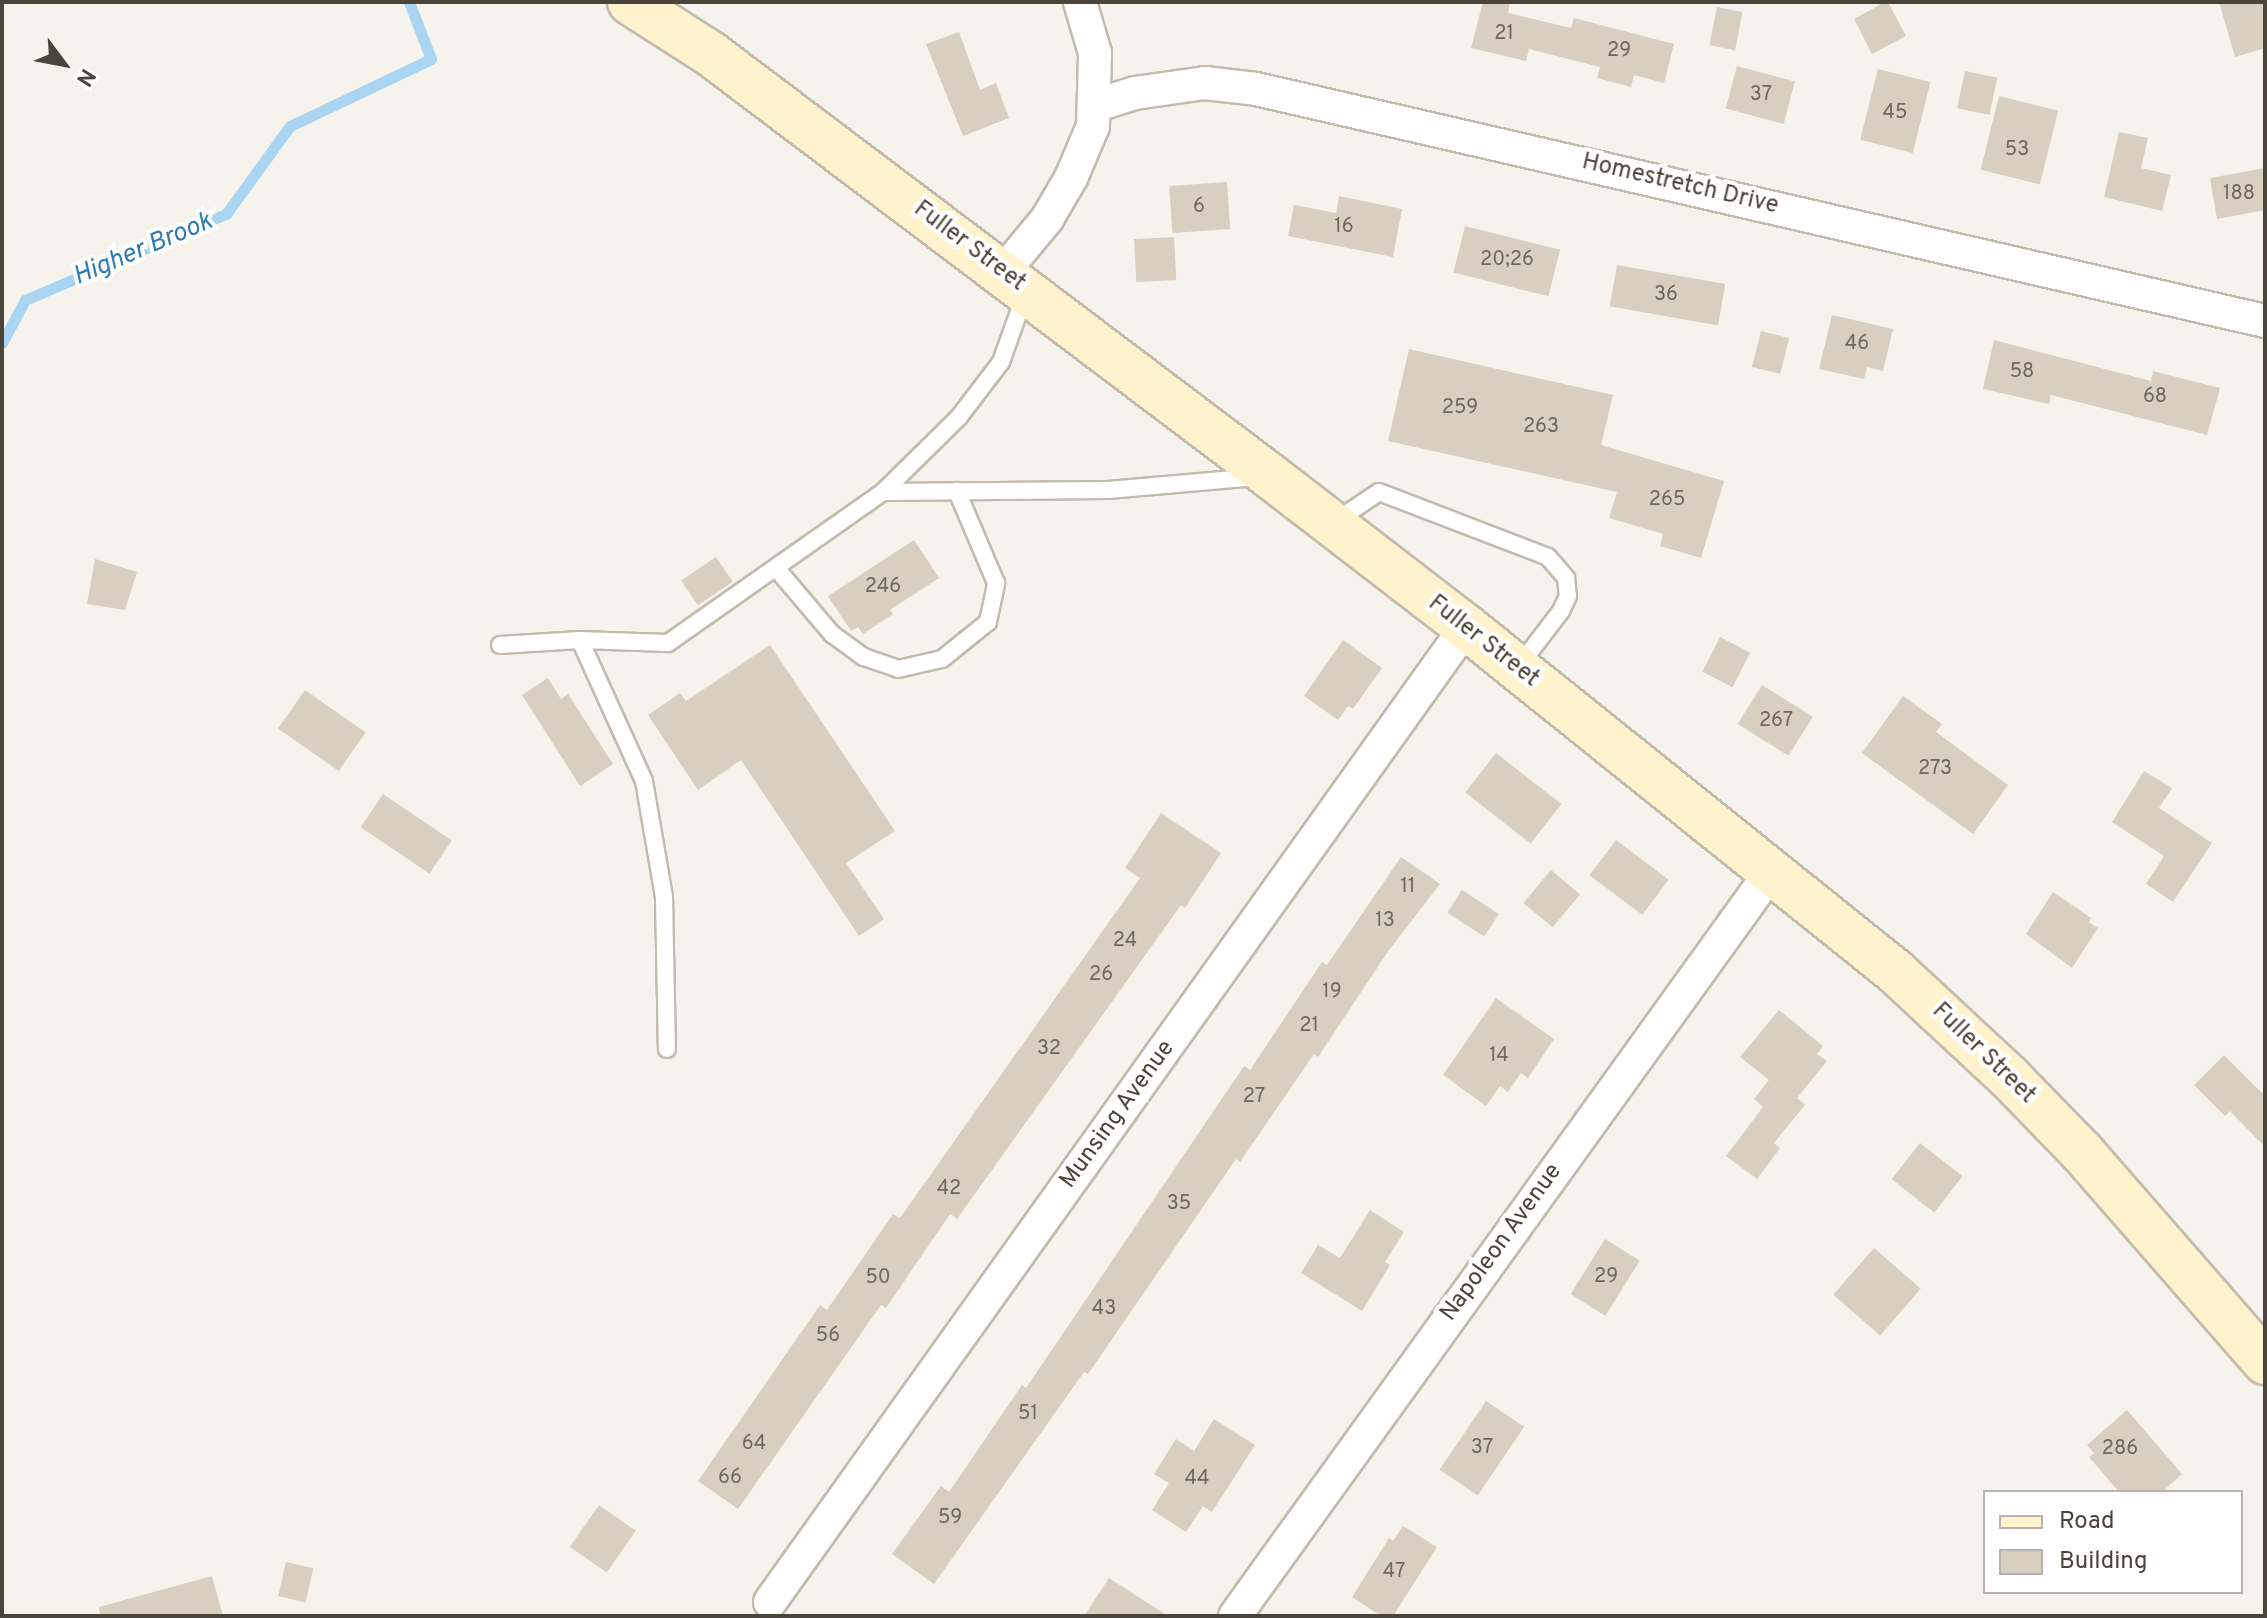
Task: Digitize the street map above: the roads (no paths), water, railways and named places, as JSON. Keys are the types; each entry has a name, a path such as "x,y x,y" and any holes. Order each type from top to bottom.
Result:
{"street":[{"name":"Fuller Street","path":"630,2 711,54 1270,476 1518,668 1896,972 2020,1088 2082,1152 2265,1362"},
{"path":"1015,281 1071,178 1088,139 1094,106 1095,53 1080,2"},
{"name":"Homestretch Drive","path":"1094,106 1135,93 1205,83 1256,89 2265,321"},
{"name":"Munsing Avenue","path":"770,1602 1466,627"},
{"name":"Napoleon Avenue","path":"1235,1616 1771,872"}],"lane":[{"path":"500,645 580,640 668,643 776,568 883,492 959,417 1001,362 1015,281"},
{"path":"883,492 1108,490 1270,476"},
{"path":"776,568 832,634 864,657 898,669 942,659 988,622 996,583 957,491"},
{"path":"1332,524 1379,492 1548,557 1566,578 1568,596 1561,611 1518,668"},
{"path":"580,640 644,781 664,897 667,1049"}],"waterway":[{"name":"Higher Brook","path":"2,343 25,300 226,214 290,126 431,59 409,2"}]}
